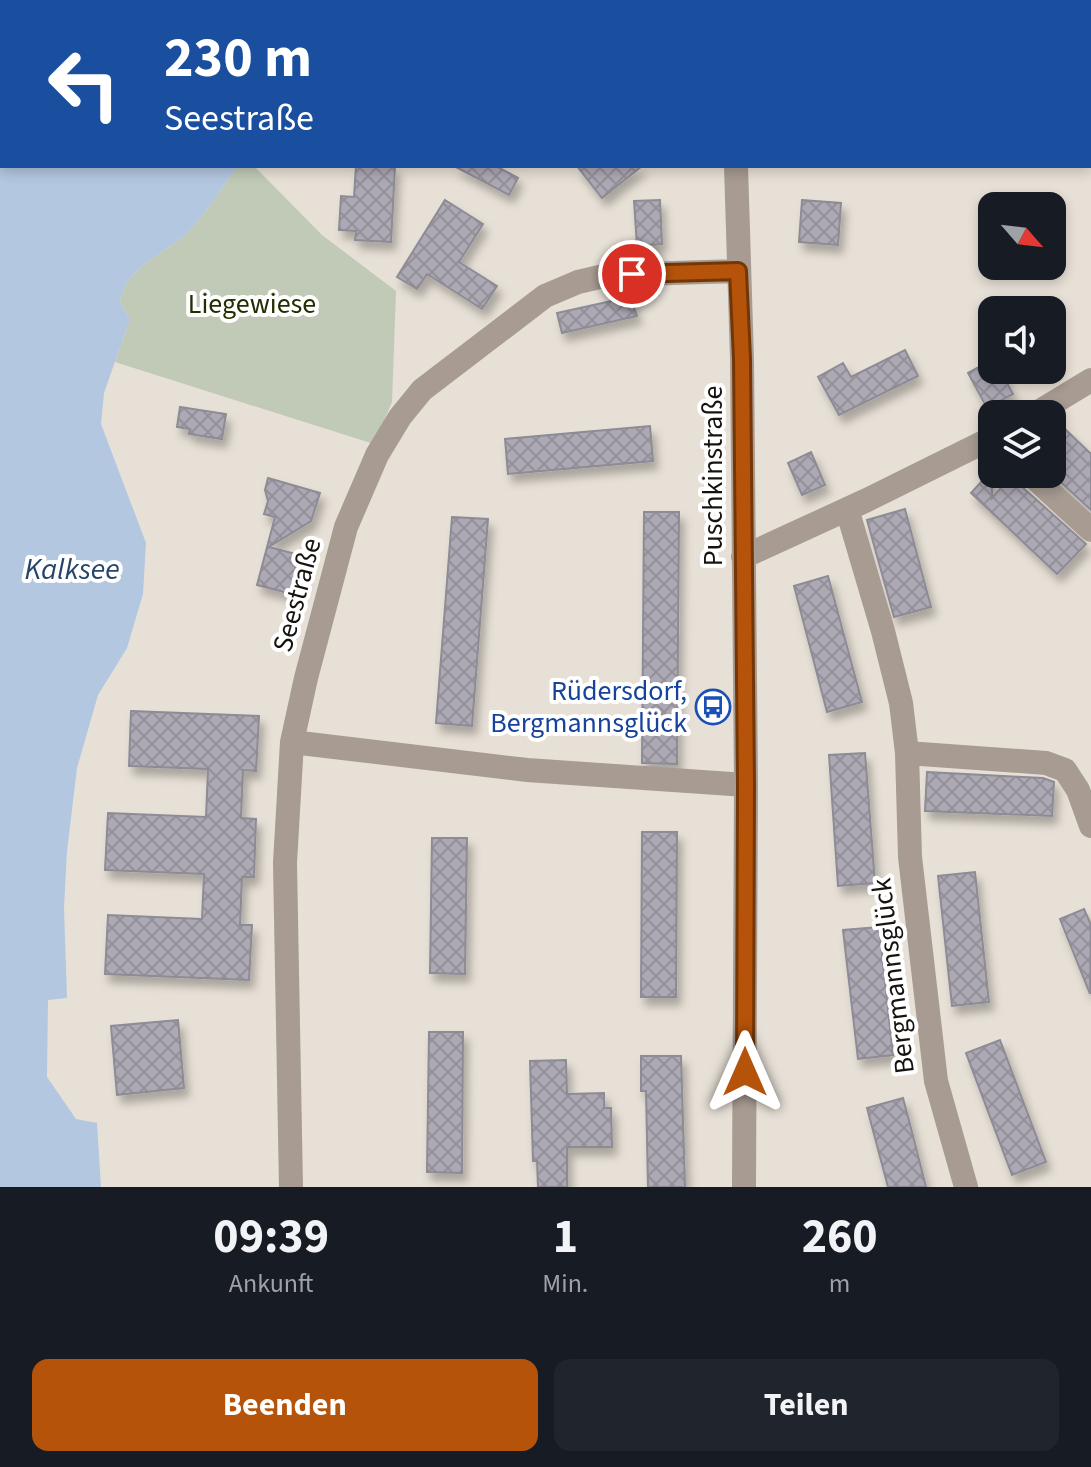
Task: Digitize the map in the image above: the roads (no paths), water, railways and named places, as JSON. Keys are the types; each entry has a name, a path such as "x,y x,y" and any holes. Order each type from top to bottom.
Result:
{"street":[{"name":"Puschkinstraße","path":"736,168 742,359 746,785 744,1187"},
{"name":"Seestraße","path":"291,1187 285,863 292,742 346,527 377,455 400,417 422,390 545,296 578,282 608,275 738,271"},
{"path":"1058,400 1091,380"},
{"path":"743,557 978,445"},
{"path":"1045,488 1091,530"},
{"name":"Bergmannsglück","path":"847,509 901,703 907,753 910,857 936,1081 966,1187"},
{"path":"292,742 527,770 746,785"},
{"path":"907,753 1046,763 1065,770 1078,790 1091,826"}],"water":[{"name":"Kalksee","path":"0,168 237,168 193,227 140,268 124,289 120,302 130,319 104,393 101,424 146,543 143,594 127,648 98,695 77,768 64,908 67,998 48,1000 47,1077 76,1119 97,1123 101,1187 0,1187"}],"place":[{"name":"Rüdersdorf, Bergmannsglück","path":"713,707"}],"park label":[{"name":"Liegewiese","path":"252,304"}]}
